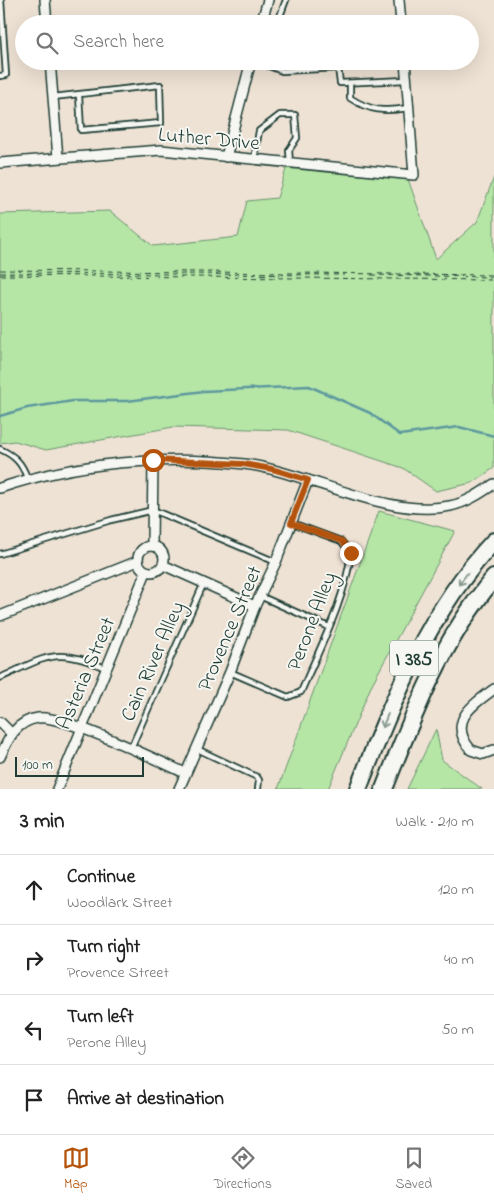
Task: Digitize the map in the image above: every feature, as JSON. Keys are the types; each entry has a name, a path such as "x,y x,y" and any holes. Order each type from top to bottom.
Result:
{"highway":[{"name":"I 385","path":"358,789 395,696 417,651 460,582 494,541"},
{"name":"I 385","path":"384,789 419,702 435,668 458,629 494,578"}],"street":[{"path":"45,0 46,15"},
{"path":"264,15 268,0"},
{"path":"399,0 400,15"},
{"path":"51,70 58,158"},
{"path":"226,157 250,70"},
{"path":"405,70 408,108"},
{"name":"Luther Drive","path":"0,163 161,150 414,175 408,108"},
{"path":"152,546 153,460"},
{"path":"0,488 27,478 118,463 153,460 243,464 272,469 405,508 450,506 467,500 494,484"},
{"name":"Provence Street","path":"179,789 230,672 255,606 276,562 308,480"},
{"path":"152,546 161,551 164,556 163,565 157,571 146,572 138,561 140,551 152,546"},
{"path":"0,616 138,561"},
{"path":"163,565 204,585 255,606"},
{"name":"Asteria Street","path":"57,789 105,668 146,572"},
{"path":"494,689 469,709 461,721 460,733 471,750 483,754 494,750"},
{"path":"0,756 11,733 22,724 38,718 52,719 82,728 185,773"},
{"path":"0,722 11,733"}],"lane":[{"path":"0,76 6,76 0,9 1,0"},
{"path":"280,15 286,0"},
{"path":"279,70 301,70"},
{"path":"338,70 340,83 406,80"},
{"path":"350,83 350,98 371,109 386,112 408,108"},
{"path":"53,97 160,85 161,123 81,130 79,95"},
{"path":"254,160 256,139 259,131 280,115 295,115 297,138 290,150 290,163"},
{"path":"0,450 14,456 23,465 27,478"},
{"path":"0,554 111,520 153,510 276,562"},
{"name":"Perone Alley","path":"230,672 288,697 301,692 329,627 349,567 351,553 342,541 291,523"},
{"name":"Cain River Alley","path":"131,749 204,585"},
{"path":"260,596 329,627"},
{"path":"0,678 40,660 61,654 88,660 105,668"},
{"path":"197,749 257,777 259,780 258,789"}],"path":[{"path":"0,272 494,276"},
{"path":"0,272 494,280"}],"green space":[{"path":"287,166 408,179 436,259 477,222 494,177 494,468 472,483 436,491 403,468 288,430 173,427 46,450 15,441 0,443 0,214 110,211 153,246 238,237 247,201 277,198"},
{"path":"379,511 455,531 372,684 328,789 278,789"},
{"path":"436,729 442,760 482,789 407,789"}],"waterway":[{"path":"0,416 27,408 73,401 127,401 204,391 309,386 370,413 400,435 459,427 494,436"}],"route":[{"path":"153,460 243,464 272,469 308,480 291,523 342,541 351,553"}]}
